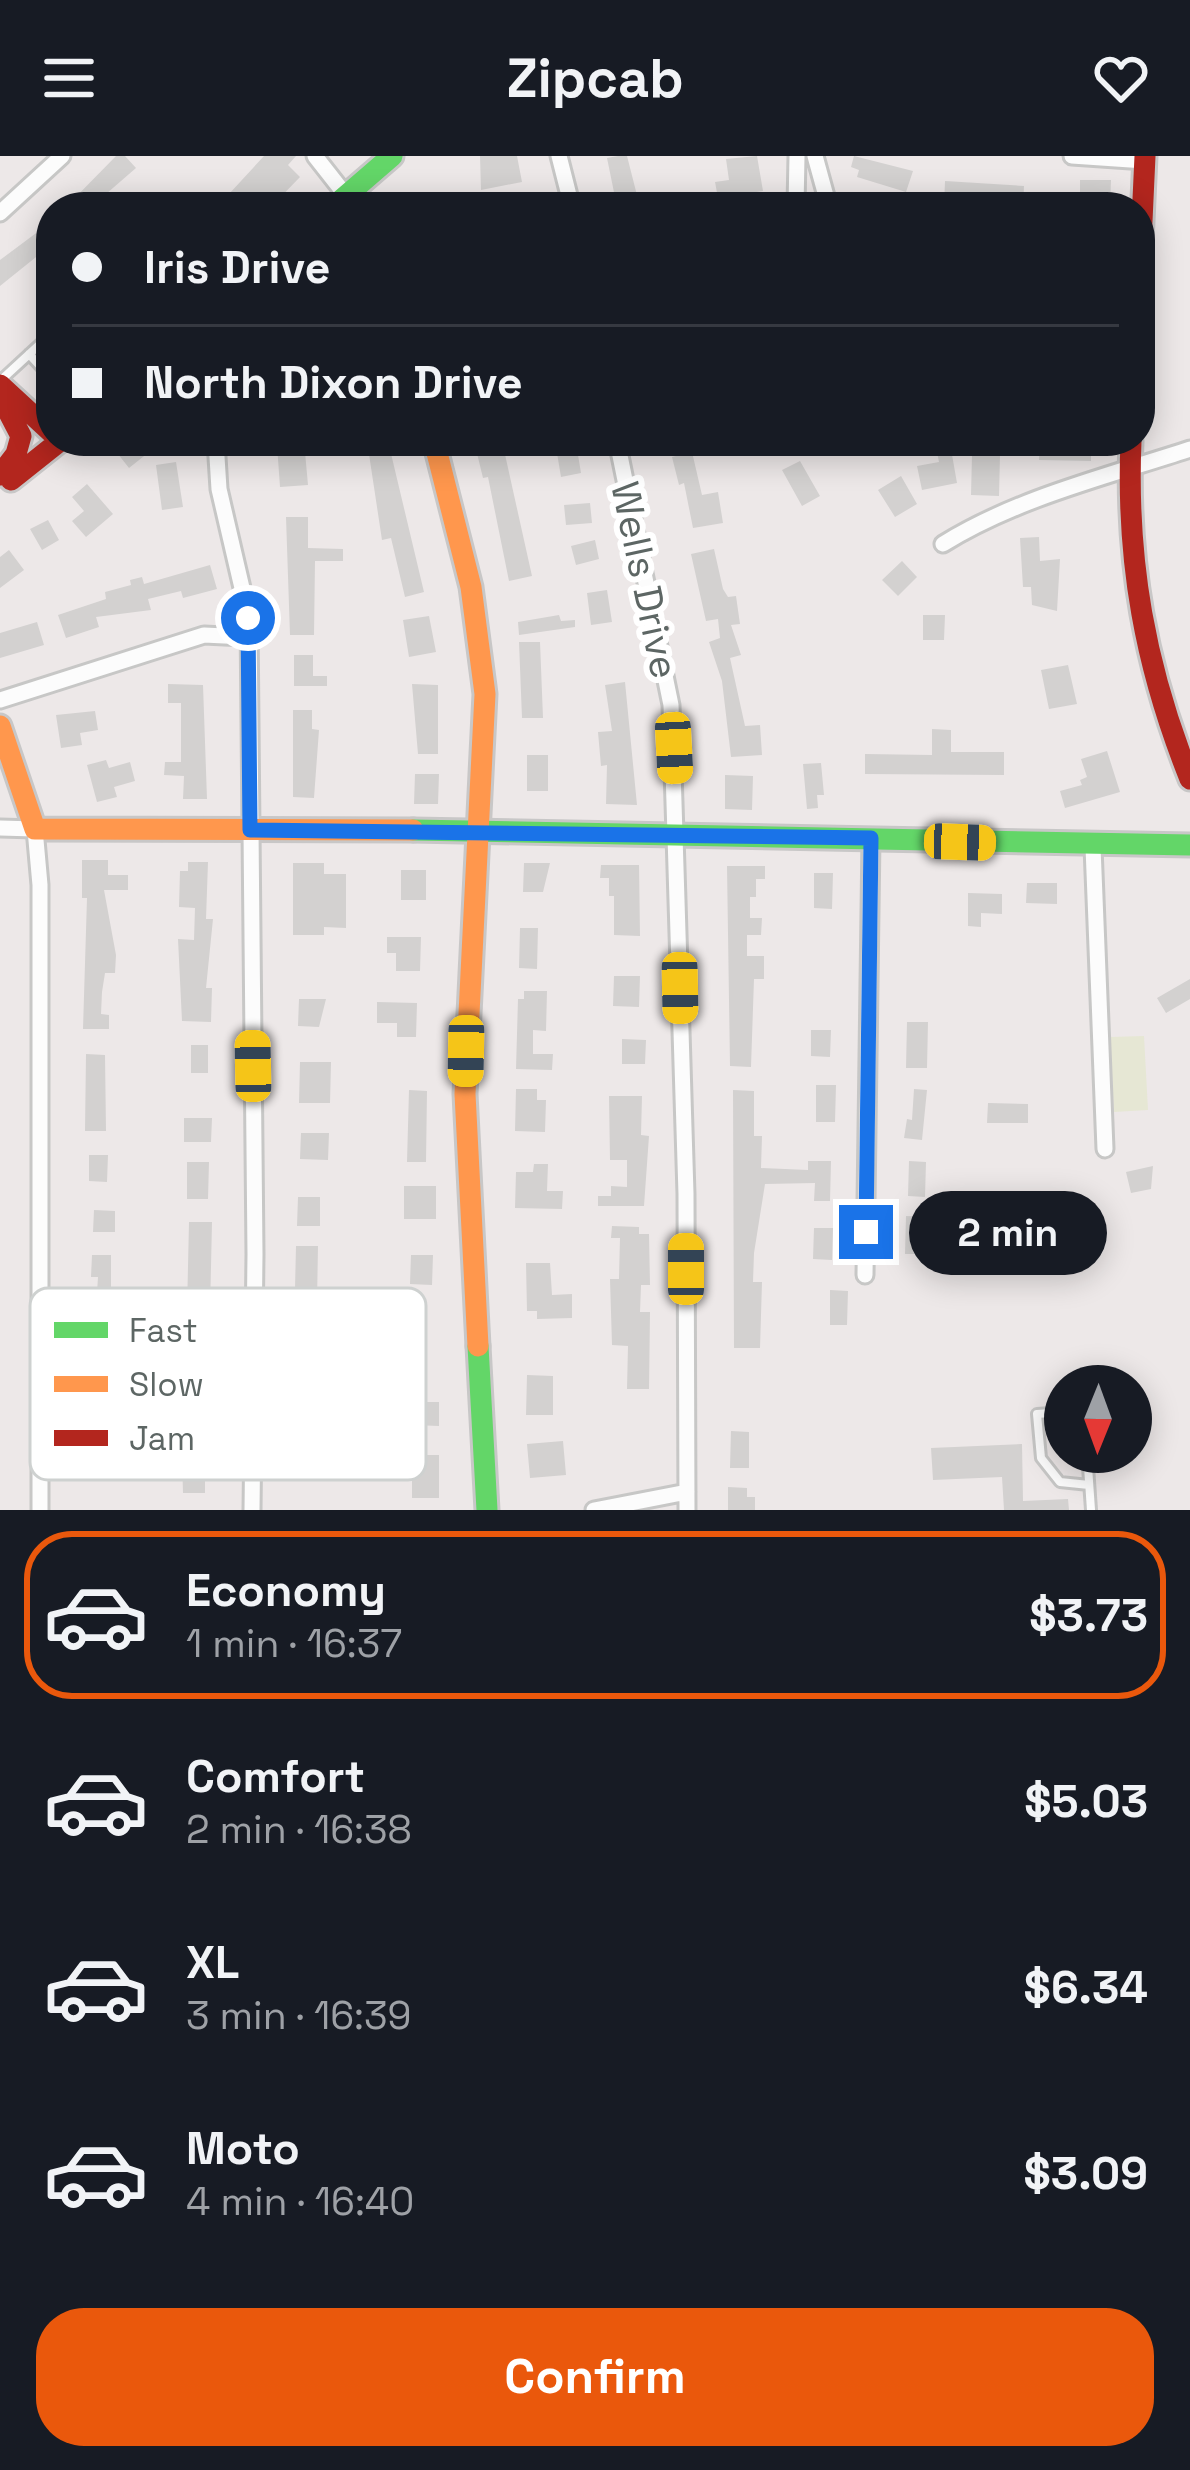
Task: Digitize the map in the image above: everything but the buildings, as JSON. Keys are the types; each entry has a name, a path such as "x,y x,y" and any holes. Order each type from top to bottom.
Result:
{"street":[{"path":"0,212 62,156"},
{"path":"315,156 338,192"},
{"path":"356,192 392,156"},
{"path":"560,156 568,192"},
{"path":"796,192 797,156"},
{"path":"815,156 825,192"},
{"path":"1072,156 1145,158 1143,192"},
{"path":"0,383 36,418"},
{"path":"0,396 24,432 23,448 0,475"},
{"path":"943,544 971,526 1190,449"},
{"path":"0,489 41,456"},
{"path":"218,456 224,516 247,592 254,1288"},
{"path":"437,456 480,644 484,694 465,1094 487,1510"},
{"name":"Wells Drive","path":"619,456 671,705 678,836 687,1501"},
{"path":"1130,456 1130,562 1142,650 1190,779"},
{"path":"0,700 204,634 245,637"},
{"path":"0,726 35,829 42,1288"},
{"path":"0,828 476,830 1093,847 1190,845"},
{"path":"865,1275 871,838"},
{"path":"1093,847 1105,1149"},
{"path":"40,1480 40,1510"},
{"path":"251,1480 251,1510"},
{"path":"594,1510 687,1501"}],"lane":[{"path":"0,383 36,347"},
{"path":"28,354 36,362"},
{"path":"1044,1414 1037,1414 1044,1462"},
{"path":"1053,1473 1060,1482 1089,1484"},
{"path":"1088,1473 1091,1510"}],"green space":[{"path":"1144,1036 1148,1110 1114,1112 1110,1037"}],"traffic: fast":[{"path":"350,192 392,156"},
{"path":"413,830 1190,845"},
{"path":"478,1346 487,1510"}],"traffic: slow":[{"path":"438,456 471,587 485,694 465,1094 478,1346"},
{"path":"0,726 35,829 413,830"}],"traffic: jam":[{"path":"1143,192 1145,156"},
{"path":"0,385 36,418"},
{"path":"0,396 21,436 16,454 0,475"},
{"path":"11,480 41,456"},
{"path":"1131,456 1132,529 1142,613 1161,696 1190,779"}],"route":[{"path":"248,618 250,830 871,838 866,1232"}]}
